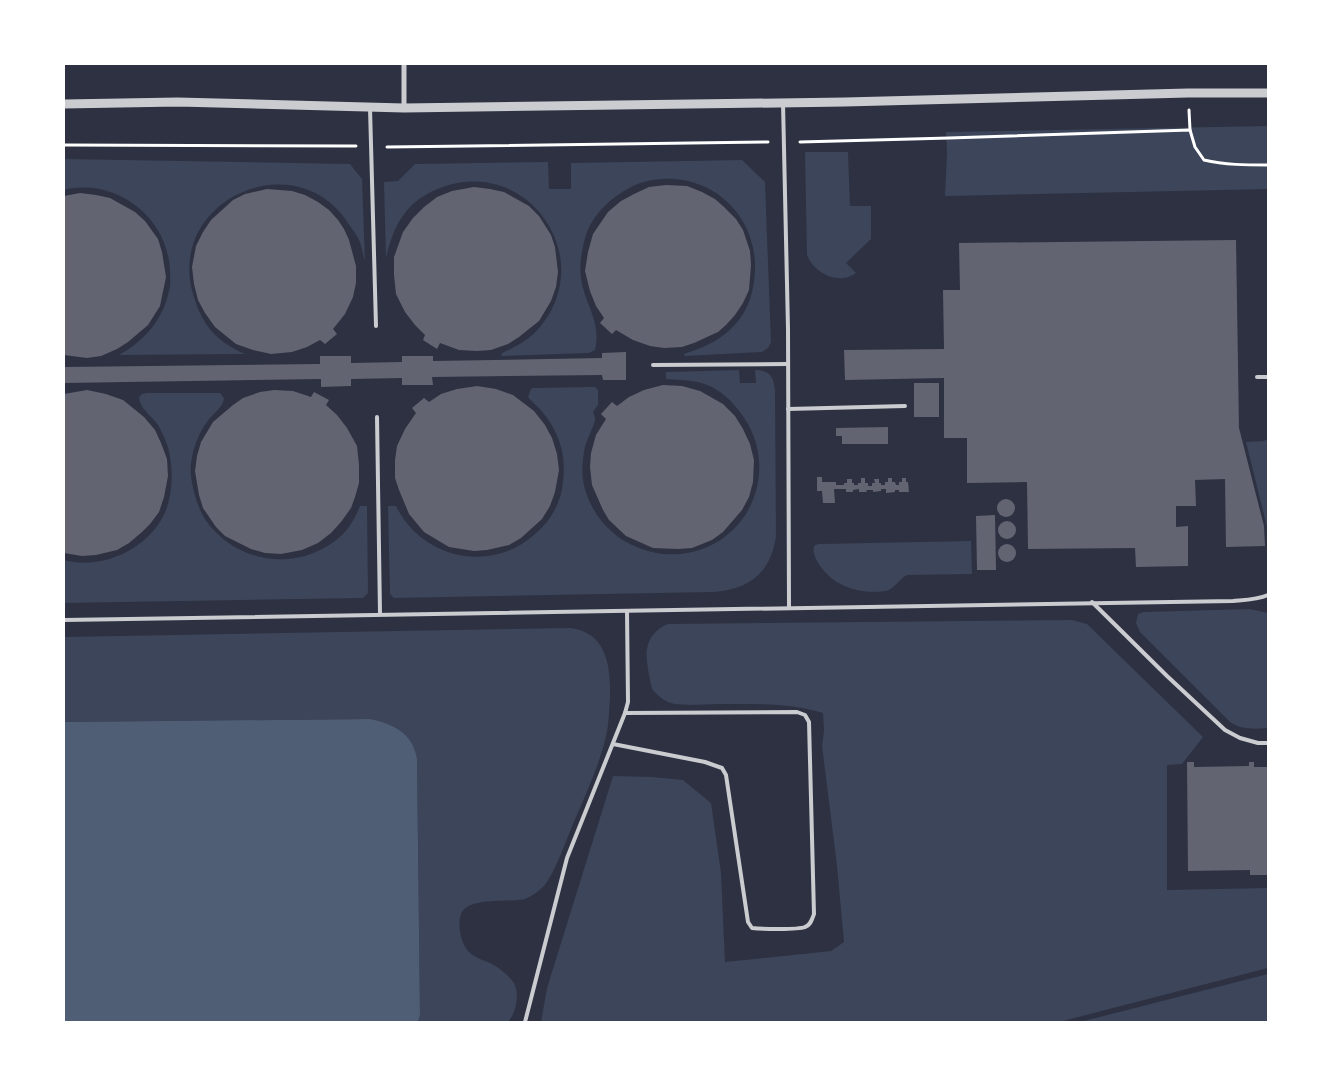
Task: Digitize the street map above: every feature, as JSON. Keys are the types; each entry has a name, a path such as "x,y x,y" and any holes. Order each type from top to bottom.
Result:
{"street":[{"path":"404,64 404,108"},
{"path":"64,104 178,102 404,108 783,103 1268,92"}],"lane":[{"path":"783,103 788,364 789,608"},
{"path":"370,108 376,326"},
{"path":"653,366 788,364"},
{"path":"1257,377 1268,377"},
{"path":"788,409 905,406"},
{"path":"377,417 380,614"},
{"path":"64,620 1233,601 1262,598 1268,594"},
{"path":"1262,598 1268,600"},
{"path":"1092,602 1225,730 1240,738 1268,743"},
{"path":"525,1022 567,858 614,744 628,702 627,611"},
{"path":"614,744 705,762 722,768 726,775 748,922 752,928 762,930 805,928 811,923 814,914 809,722 805,716 797,712 625,713"}],"path":[{"path":"64,145 372,147 784,142 1190,130 1196,147 1204,160 1218,164 1268,165"}],"shaded area":[{"path":"1268,126 1268,189 945,196 946,132"},
{"path":"805,152 848,152 850,206 871,206 871,239 846,263 856,273 847,278 827,275 813,265 807,255"},
{"path":"64,159 350,164 362,179 365,261 356,234 325,199 297,187 267,185 239,194 215,210 197,234 190,263 194,297 202,317 219,339 245,354 119,355 137,343 151,329 162,311 170,286 167,252 160,235 150,219 136,206 120,196 102,190 83,188 64,190"},
{"path":"742,160 765,182 771,342 768,348 762,352 685,356 684,354 714,342 727,333 738,321 746,309 751,296 755,267 753,248 748,231 739,215 727,201 695,183 675,179 653,180 631,187 617,195 605,206 590,225 585,239 580,267 581,281 594,318 596,333 595,350 589,353 502,356 501,354 530,337 543,323 557,297 561,270 557,244 546,220 528,201 505,187 478,182 449,185 424,196 414,203 401,218 393,235 386,258 384,182 398,181 415,164 548,162 549,189 571,189 571,163"},
{"path":"739,370 740,383 756,383 755,370 765,371 774,382 775,391 776,536 769,560 756,577 747,583 726,591 713,592 394,598 390,594 388,506 396,506 408,524 423,538 440,549 459,555 479,557 498,554 517,546 545,525 558,502 562,489 564,474 563,458 559,441 552,426 543,412 528,397 533,388 595,387 598,390 598,405 593,412 595,421 584,452 583,479 593,509 613,532 630,544 659,553 686,553 714,544 732,531 746,514 755,495 759,474 758,452 751,431 739,411 725,396 702,383 666,379 666,372"},
{"path":"147,393 220,393 224,398 222,404 203,427 197,440 191,462 191,476 196,500 207,522 221,537 236,548 272,559 290,559 309,555 326,547 342,535 360,506 367,506 368,593 363,598 64,603 64,560 79,563 94,562 124,553 149,535 159,524 166,510 171,484 169,453 166,441 158,425 140,401 139,397"},
{"path":"1268,439 1268,527 1267,527 1246,442"},
{"path":"971,541 972,574 907,575 894,587 885,591 875,592 855,589 836,582 822,568 813,550 815,545 819,544"},
{"path":"1250,609 1268,613 1268,728 1243,728 1230,722 1140,632 1136,623 1138,614 1143,612"},
{"path":"1072,620 1087,624 1203,737 1182,764 1167,765 1167,890 1268,888 1268,968 1059,1022 541,1022 547,988 613,776 683,780 711,803 721,873 725,962 831,951 844,942 837,866 822,746 824,731 823,713 798,707 772,705 686,705 673,704 666,701 653,690 647,657 650,641 660,628 668,624"},
{"path":"570,628 592,636 599,644 608,663 610,686 609,719 601,756 556,865 544,886 535,894 525,899 480,902 465,908 461,914 459,924 467,950 499,969 508,976 516,987 516,1003 513,1014 508,1022 418,1022 420,1014 417,759 411,742 406,736 394,728 370,719 64,722 64,637"},
{"path":"370,719 401,731 411,742 417,759 420,1015 418,1022 64,1022 64,722"},
{"path":"1268,974 1268,1022 1080,1022"}],"building":[{"path":"666,185 687,186 715,199 724,207 736,219 743,230 750,251 751,265 749,290 743,303 726,325 718,332 694,343 682,347 664,348 650,346 633,340 616,330 612,334 600,323 604,318 596,306 585,271 593,234 608,212 621,201 649,187"},
{"path":"474,187 504,192 529,206 539,216 551,235 555,247 558,272 556,287 551,301 539,321 508,344 491,350 477,351 459,350 440,343 437,349 423,340 425,335 405,312 396,294 394,257 403,232 424,207 437,197 452,191"},
{"path":"267,189 292,191 318,202 338,220 349,240 356,266 356,283 353,297 345,314 333,329 337,334 325,344 320,340 292,352 271,354 253,350 236,344 215,327 198,300 192,267 196,246 203,232 211,220 233,200 245,194"},
{"path":"80,193 110,198 135,212 145,221 158,239 166,277 160,306 148,325 117,349 101,356 87,358 64,355 64,196"},
{"path":"1236,240 1239,428 1264,526 1265,546 1226,547 1225,479 1195,480 1196,506 1176,506 1176,527 1188,526 1188,566 1136,567 1135,548 1028,549 1027,482 967,483 967,438 944,438 944,378 845,380 844,350 944,349 943,290 960,290 959,243"},
{"path":"626,352 626,380 603,380 602,375 432,377 433,385 402,385 402,378 351,379 351,386 321,387 321,379 64,383 64,367 320,364 320,356 351,356 351,363 402,362 402,356 433,356 433,361 602,358 602,353"},
{"path":"914,383 939,383 939,417 914,417"},
{"path":"663,385 682,386 700,391 723,404 735,416 743,429 750,444 754,460 753,482 749,497 742,510 723,532 712,540 692,548 653,548 626,536 609,520 592,485 591,453 596,435 606,419 601,414 612,402 617,406 629,397 644,390"},
{"path":"477,386 496,389 513,395 534,411 552,438 559,470 555,492 550,506 542,519 521,538 509,545 474,551 449,547 424,532 409,514 399,490 395,478 395,460 397,446 405,429 416,413 412,408 424,398 429,402 441,394"},
{"path":"87,390 123,400 144,417 155,430 161,443 167,459 168,476 159,512 142,532 117,550 82,556 64,553 64,394"},
{"path":"274,390 293,391 311,397 314,392 329,400 326,405 347,428 357,446 359,465 359,483 355,497 351,508 341,522 318,543 302,550 281,554 265,553 251,549 225,536 216,527 203,508 195,471 201,442 213,422 243,398 260,392"},
{"path":"888,427 888,444 842,444 842,436 836,436 836,428"},
{"path":"817,477 822,477 822,482 836,482 836,485 844,485 844,483 847,483 847,479 852,479 854,485 858,485 858,483 861,483 861,478 865,478 865,483 868,483 868,486 872,486 872,483 875,483 874,479 879,479 881,485 885,485 885,482 888,482 888,478 892,478 892,482 899,485 899,482 902,482 902,478 906,478 909,492 895,490 895,492 886,493 886,489 881,489 881,491 873,492 873,490 866,490 867,492 859,492 859,489 853,490 853,492 846,492 846,489 834,489 835,503 823,503 822,491 817,491"},
{"path":"1002,499 1010,499 1015,504 1013,515 1002,517 997,512 997,504"},
{"path":"995,515 996,570 977,570 976,516"},
{"path":"1003,521 1011,521 1016,526 1014,537 1003,539 998,534 998,526"},
{"path":"1003,544 1011,544 1016,549 1014,560 1003,562 998,557 998,549"},
{"path":"1187,762 1194,762 1194,767 1249,766 1249,762 1254,762 1254,767 1268,767 1268,875 1250,875 1250,870 1188,871"}]}
